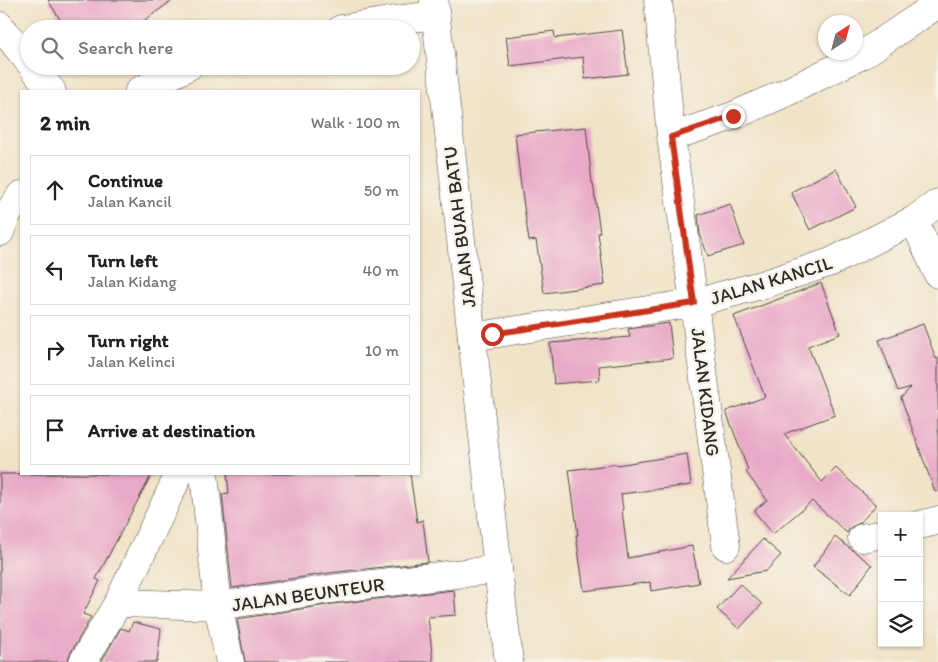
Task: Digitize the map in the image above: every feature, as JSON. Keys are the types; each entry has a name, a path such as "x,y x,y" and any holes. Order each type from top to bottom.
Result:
{"street":[{"name":"JALAN KIDANG","path":"658,0 671,137 726,546"},
{"path":"671,137 733,116 786,93 862,55 938,4"},
{"path":"392,20 434,8"},
{"name":"JALAN BUAH BATU","path":"434,8 510,662"},
{"path":"0,26 20,51"},
{"path":"39,75 51,90"},
{"path":"141,90 171,75"},
{"path":"0,232 6,216 20,196"},
{"name":"JALAN KANCIL","path":"472,337 694,303 761,286 831,262 914,220 938,203"},
{"path":"914,220 938,274"},
{"path":"83,662 118,603 179,475"},
{"path":"204,475 218,606 230,662"},
{"name":"JALAN BEUNTEUR","path":"118,603 218,606 498,569"}],"building":[{"path":"48,0 173,0 145,20 60,20"},
{"path":"622,30 628,74 585,79 583,57 510,66 506,37 554,31 555,38"},
{"path":"586,127 605,285 544,293 536,240 529,241 515,134"},
{"path":"836,169 856,207 810,230 791,192"},
{"path":"730,204 744,245 708,256 700,234 698,215"},
{"path":"821,283 840,334 808,346 835,415 784,434 822,482 836,468 876,505 860,523 851,527 847,533 812,501 773,534 754,511 767,500 746,472 748,470 726,411 765,397 734,316"},
{"path":"669,323 673,358 599,366 600,380 554,384 550,343 630,337 628,329"},
{"path":"923,324 936,359 938,358 938,491 935,492 901,398 911,387 898,391 879,340"},
{"path":"687,454 691,485 621,494 622,510 628,558 692,546 699,583 651,591 650,582 584,591 569,470"},
{"path":"0,474 151,475 96,579 100,581 83,614 91,617 67,662 0,662"},
{"path":"227,475 410,475 417,522 423,520 428,562 329,573 232,588 222,494 229,493"},
{"path":"835,537 872,565 850,595 813,567"},
{"path":"763,539 781,555 766,571 727,578"},
{"path":"740,584 762,604 739,629 717,609"},
{"path":"454,590 456,615 428,617 433,662 245,662 237,619 333,604"},
{"path":"133,622 161,629 157,662 101,662 121,628 129,631"}],"route":[{"path":"492,334 694,303 671,137 733,116"}]}
